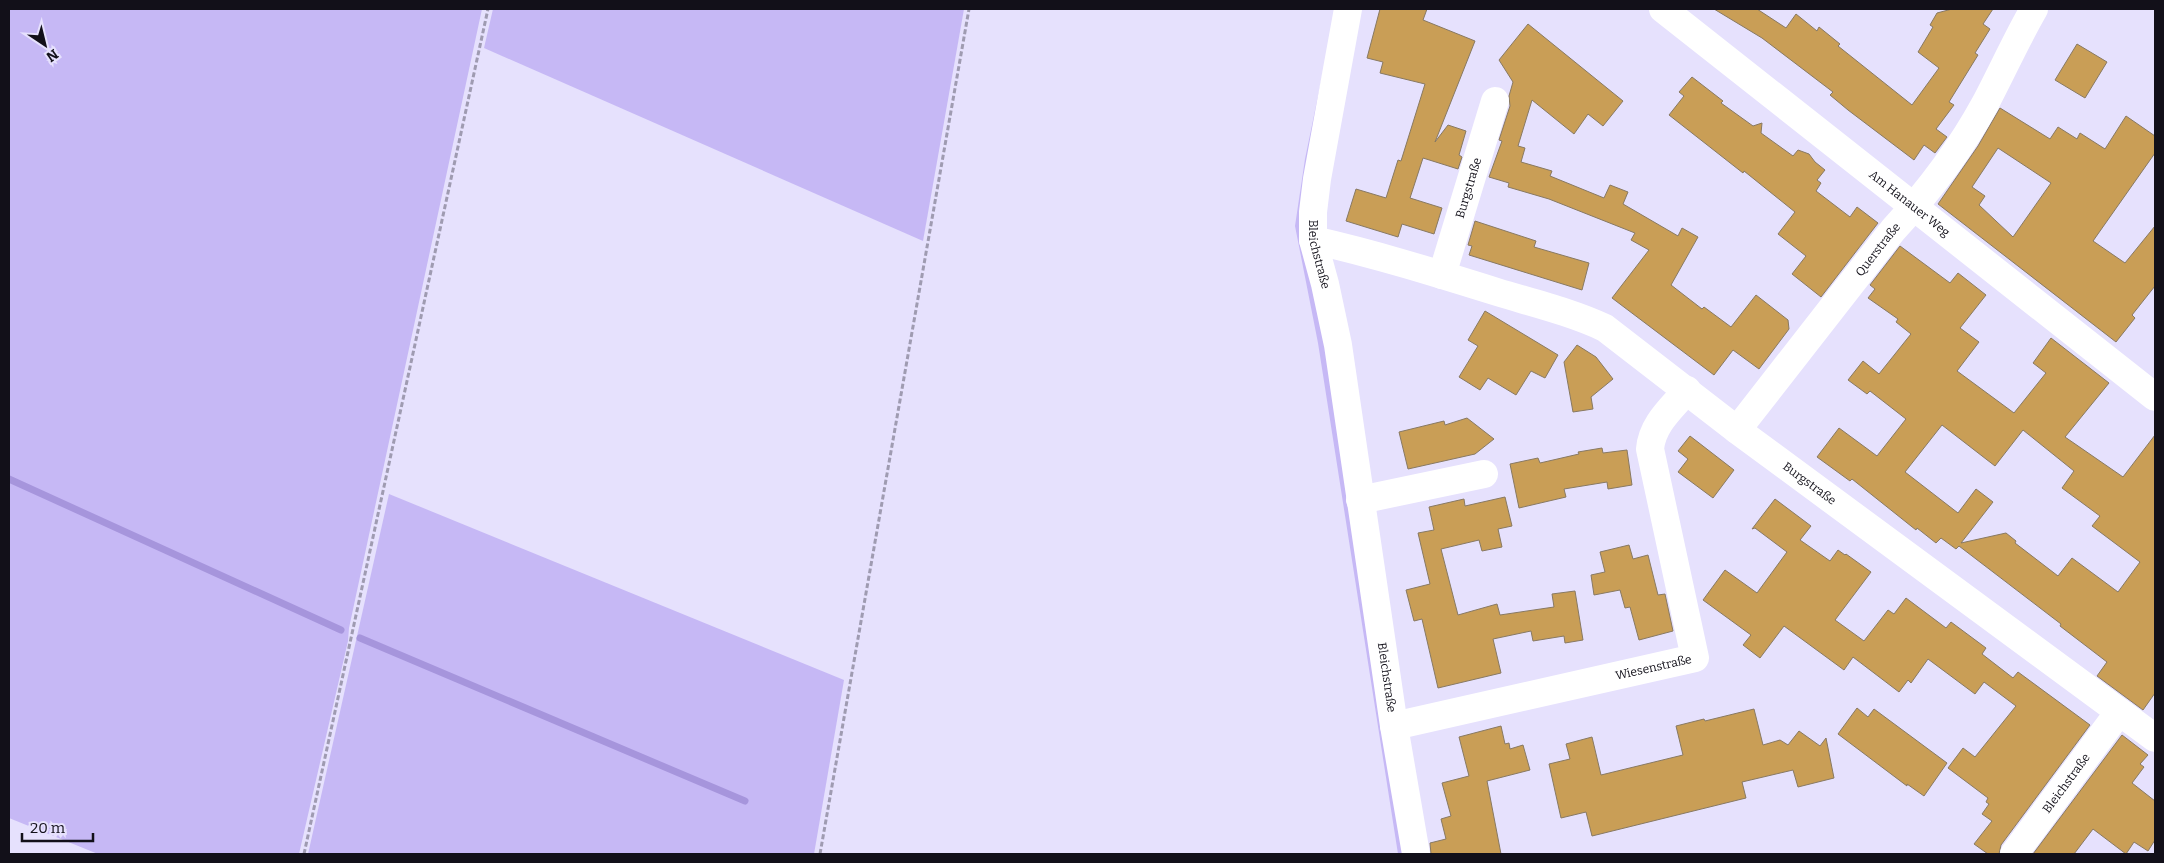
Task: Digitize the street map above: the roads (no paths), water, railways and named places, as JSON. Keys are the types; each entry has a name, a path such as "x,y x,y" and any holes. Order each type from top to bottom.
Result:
{"street":[{"name":"Bleichstraße","path":"1348,9 1317,179 1313,212 1313,240 1338,345 1394,726 1416,854"},
{"name":"Am Hanauer Weg","path":"1663,9 2155,396"},
{"name":"Querstraße","path":"1737,430 1893,230 1914,207 1970,128 2034,9"},
{"name":"Burgstraße","path":"1442,275 1495,101"},
{"name":"Burgstraße","path":"1313,240 1361,251 1592,322 1615,335 1737,430 2155,738"},
{"name":"Wiesenstraße","path":"1394,726 1695,658 1650,449 1651,437 1657,426 1687,390"},
{"path":"1360,500 1484,474"},
{"name":"Bleichstraße","path":"2014,854 2119,712"}],"waterway":[{"path":"9,479 341,630"},
{"path":"360,638 745,801"}]}
